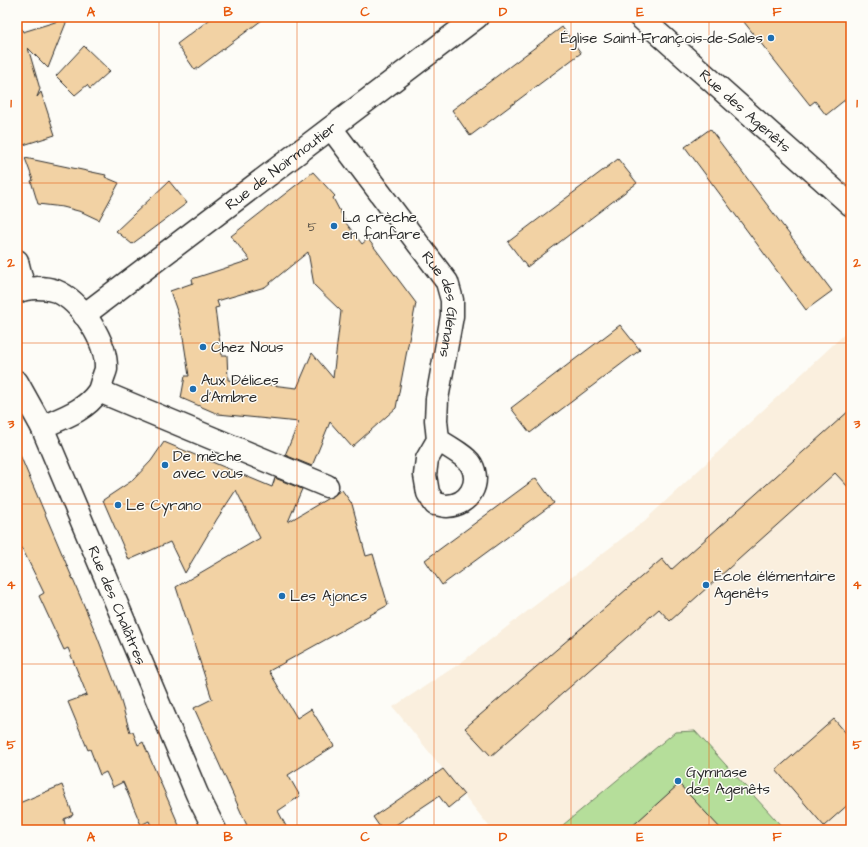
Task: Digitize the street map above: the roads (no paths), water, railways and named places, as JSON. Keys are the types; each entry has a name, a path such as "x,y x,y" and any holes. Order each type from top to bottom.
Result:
{"street":[{"name":"Rue de Noirmoutier","path":"84,315 477,17"},
{"name":"Rue des Agenêts","path":"640,17 851,205"},
{"name":"Rue des Glénans","path":"331,128 447,282 452,300 452,316 437,399 436,420 438,440"},
{"path":"17,261 21,290 43,288 56,291 71,300 84,315 99,337 104,354 106,370 99,391 77,412 42,427"},
{"name":"Rue des Chalâtres","path":"18,387 42,427 197,794 215,830"},
{"path":"99,391 328,486"}],"place":[{"name":"Église Saint-François-de-Sales","path":"771,38"},
{"name":"La crèche en fanfare","path":"334,226"},
{"name":"Chez Nous","path":"203,347"},
{"name":"Aux Délices d'Ambre","path":"193,389"},
{"name":"De mèche avec vous","path":"165,465"},
{"name":"Le Cyrano","path":"118,505"},
{"name":"École élémentaire Agenêts","path":"706,585"},
{"name":"Les Ajoncs","path":"282,596"},
{"name":"Gymnase des Agenêts","path":"678,781"}]}
